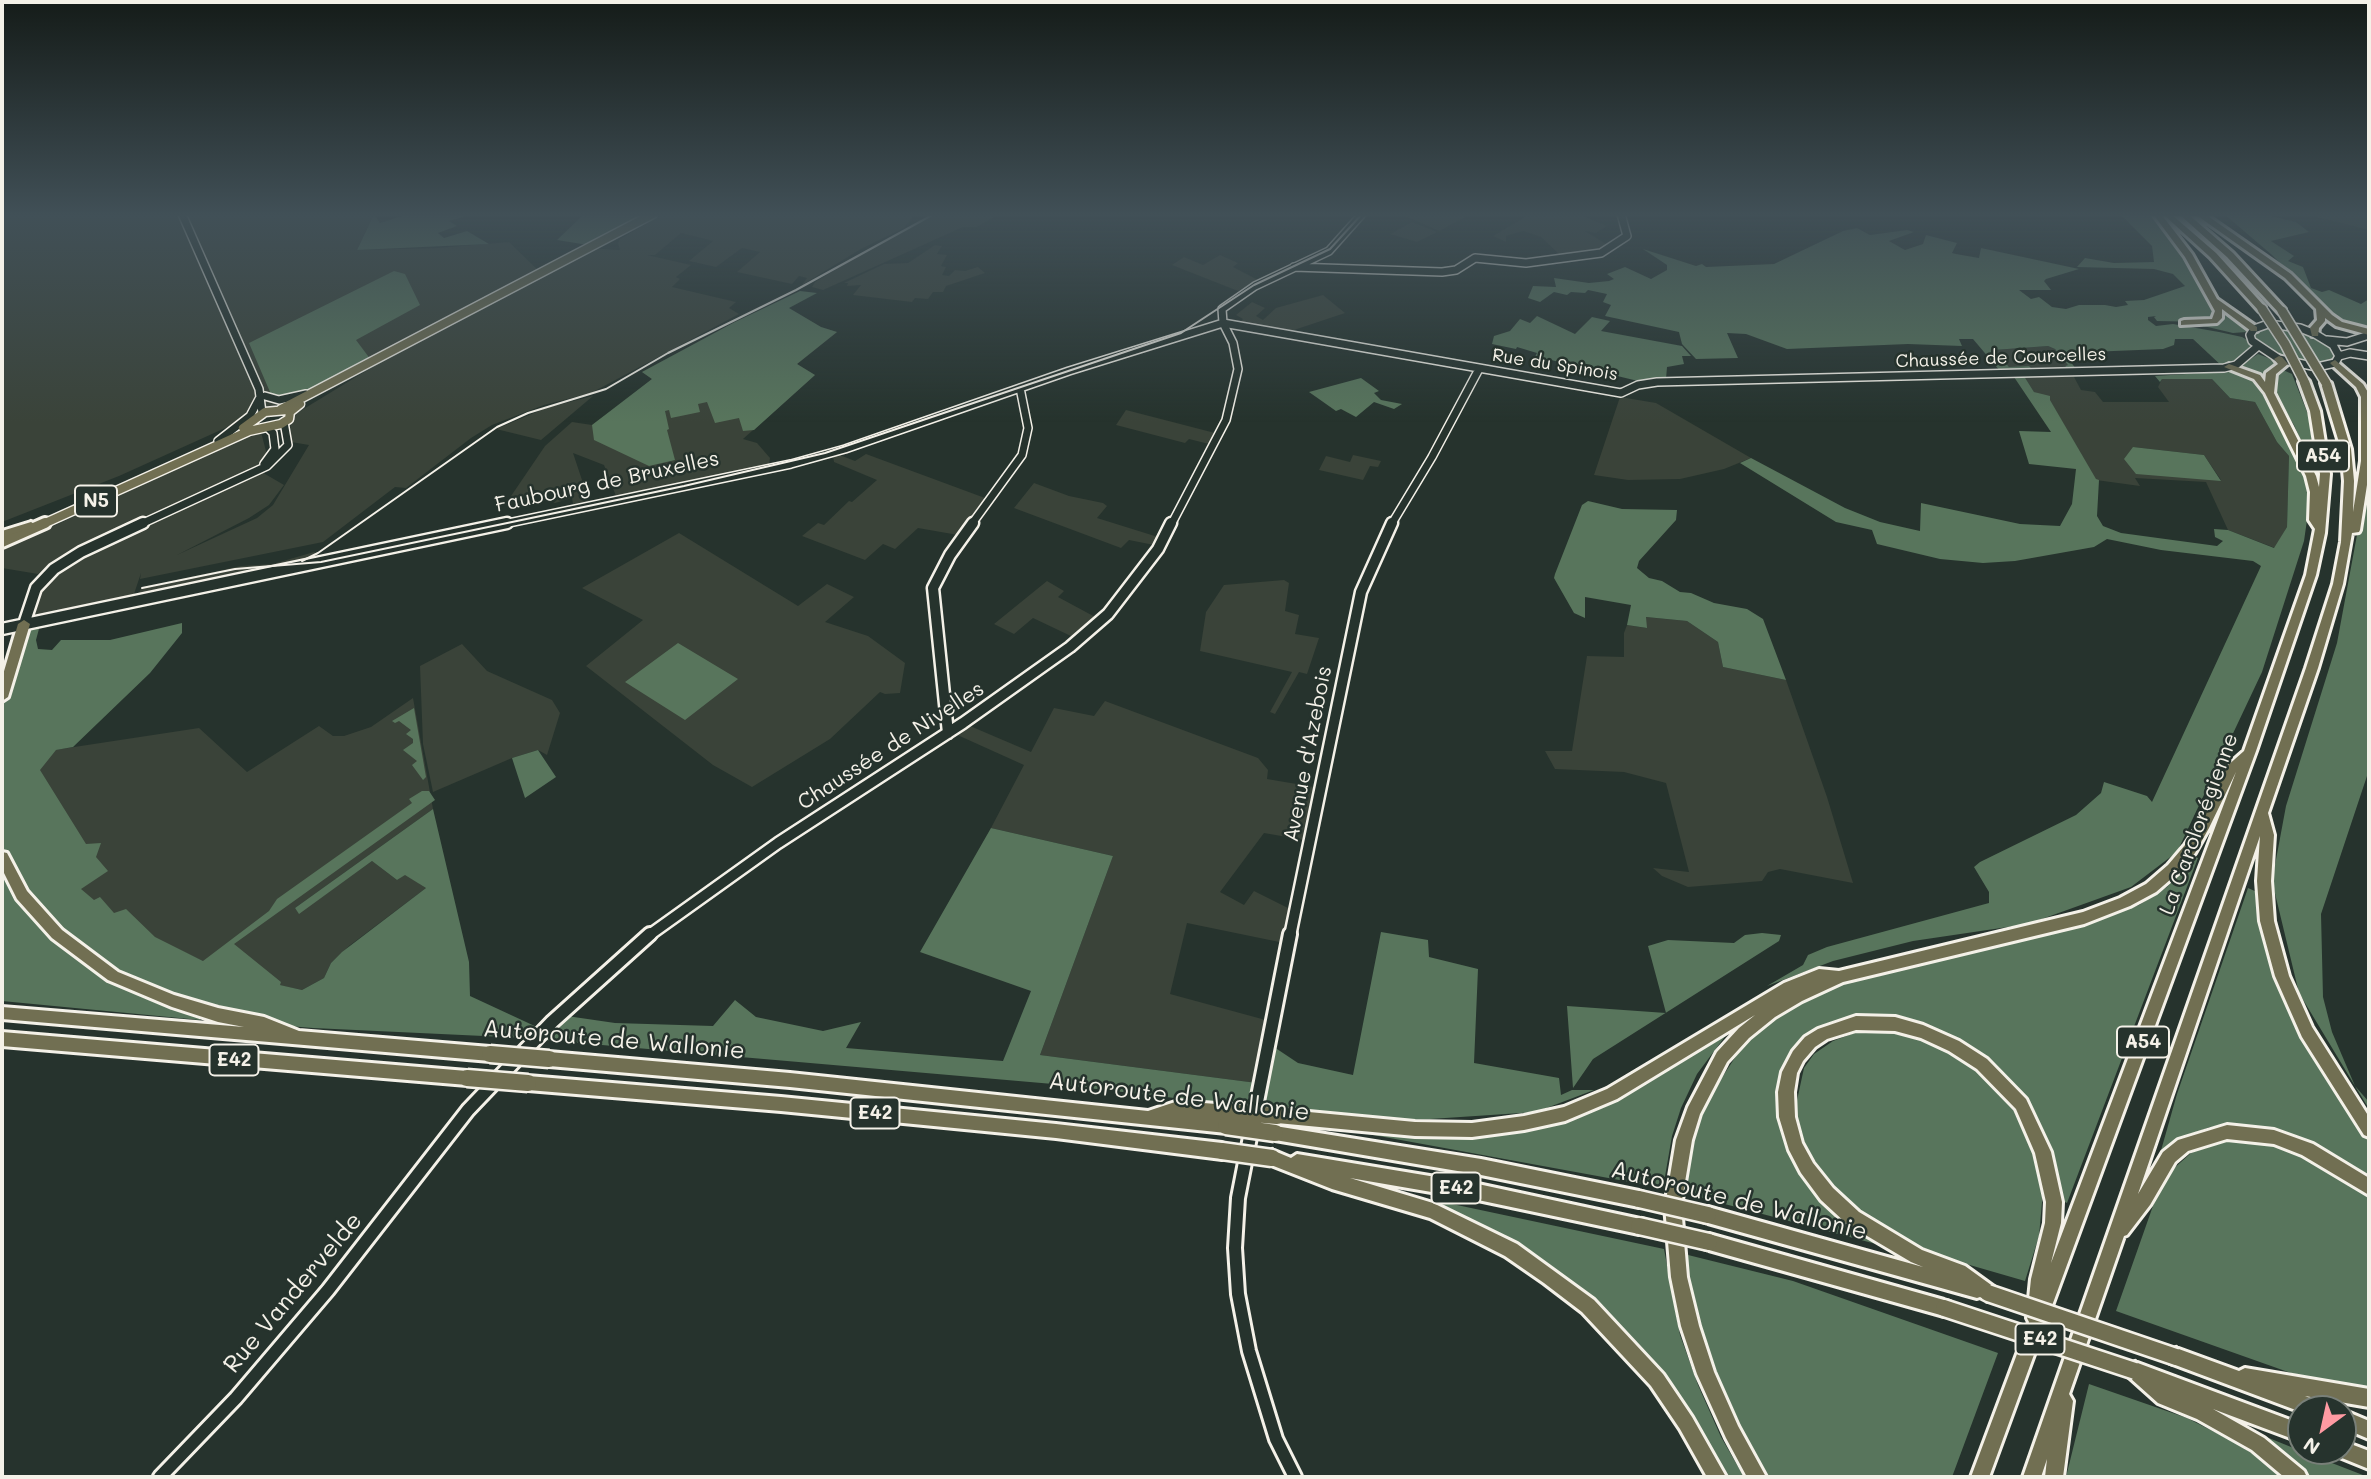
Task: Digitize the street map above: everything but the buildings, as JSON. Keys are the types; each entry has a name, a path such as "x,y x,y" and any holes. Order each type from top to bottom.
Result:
{"highway":[{"path":"2184,323 2209,322 2218,318 2220,313 2205,283"},
{"name":"La Carolorégienne","path":"1980,1477 2250,751 2300,609 2320,533 2325,474 2322,443 2304,381 2285,344 2262,309 2238,283"},
{"name":"A54","path":"2032,1477 2324,631 2346,542 2349,501 2346,449 2326,383 2282,311 2256,283"},
{"path":"2295,283 2339,324 2369,334"},
{"path":"2212,296 2254,328"},
{"path":"2315,334 2314,328 2321,321 2320,308"},
{"path":"2269,393 2271,373 2283,363 2274,357"},
{"path":"2337,359 2366,397 2368,417 2366,461 2355,530 2346,542"},
{"path":"2229,367 2257,377 2269,393 2311,476 2315,492 2314,520 2320,533"},
{"path":"2,538 32,525"},
{"path":"2,697 24,624"},
{"path":"1757,1477 1732,1432 1706,1374 1682,1289 1673,1206 1684,1140 1705,1086 1722,1058 1744,1033 1797,996 1841,976 2084,918 2125,902 2151,888 2182,859 2203,828 2230,770 2250,751"},
{"path":"2262,811 2267,835 2264,881 2267,921 2282,976 2307,1032 2369,1130"},
{"path":"2,857 22,895 57,934 113,976 172,1001 218,1015 264,1024 307,1040"},
{"path":"1276,1125 1472,1130 1565,1114 1612,1094 1789,987 1819,975 1841,976"},
{"name":"Autoroute de Wallonie","path":"2,1013 790,1080 1150,1117 1227,1119 1276,1125 1708,1214 1957,1277 1988,1293 2287,1398"},
{"path":"1957,1277 1853,1219 1827,1194 1807,1168 1795,1145 1786,1092 1790,1072 1798,1056 1810,1042 1823,1034 1856,1023 1895,1024 1923,1032 1954,1046 1982,1064 2021,1104 2043,1152 2054,1202 2053,1223 2039,1279 2035,1332"},
{"name":"E42","path":"2,1039 781,1104 1056,1131 1272,1158 1465,1190 1709,1241 1944,1308 2135,1371 2166,1390"},
{"path":"2114,1237 2144,1199 2169,1157 2184,1145 2227,1132 2274,1137 2307,1149 2369,1187"},
{"path":"1272,1158 1332,1181 1433,1212 1511,1250 1550,1277 1588,1306 1657,1380 1717,1477"},
{"path":"2228,1375 2280,1381 2369,1398"},
{"path":"2054,1477 2066,1379"},
{"path":"2166,1390 2287,1429"},
{"path":"2166,1390 2258,1444 2298,1477"}],"main road":[{"path":"212,283 261,395 262,414"},
{"name":"N5","path":"261,425 262,414 283,410 523,283"},
{"name":"Chaussée de Nivelles","path":"453,1131 468,1110 552,1022 631,949 771,848 959,726 1070,647 1108,614 1158,549 1226,420 1238,369 1233,343 1223,323 1222,309 1262,283"},
{"name":"Faubourg de Bruxelles","path":"2,629 771,469 838,451 1173,337 1223,323 1479,369"},
{"path":"2337,359 2337,350 2326,340 2315,334 2279,324 2254,328 2250,335 2257,347 2274,357 2317,367 2337,359 2350,353 2369,356"},
{"path":"2326,340 2347,342 2369,334"},
{"name":"Chaussée de Courcelles","path":"1750,380 2229,367 2257,347"},
{"name":"Chaussée de Courcelles","path":"2249,355 2274,357"},
{"name":"Rue du Spinois","path":"1479,369 1621,394 1647,383 1750,380"},
{"name":"Avenue d'Azebois","path":"1296,1477 1276,1439 1249,1351 1238,1294 1235,1248 1238,1198 1260,1079 1361,592 1387,532 1479,369"},
{"path":"261,395 285,400 329,386"},
{"path":"948,733 933,588 950,555 1022,455 1028,428 1020,388"},
{"path":"24,624 36,587 65,561 259,470 279,457 288,445 284,422 290,417 261,395"},
{"path":"218,441 250,416 261,395"},
{"name":"N5","path":"32,525 218,441 261,425 284,422"},
{"path":"259,470 275,449 273,433 261,425"},
{"name":"N5","path":"2,538 261,425"},
{"name":"Rue Vandervelde","path":"160,1477 236,1398 328,1290 453,1131"}],"shaded area":[{"path":"2,283 518,283 435,324 347,373 119,476 2,522"},
{"path":"524,283 676,283 672,287 736,302 729,308 739,314 591,393 544,405 492,425 406,488 395,487 323,542 140,579 141,573 131,603 29,624 38,585 97,543 260,471 284,485 269,505 177,555 257,518 273,505 309,445 291,442 290,421 297,413 397,352"},
{"path":"814,283 839,283 823,290 812,287"},
{"path":"848,283 955,283 946,286 943,292 933,292 928,299 915,298 912,302 853,295 861,285 847,286"},
{"path":"1218,283 1253,283 1238,291"},
{"path":"1323,295 1345,313 1291,331 1240,322 1243,319 1236,315 1252,302 1265,308 1256,316 1263,320 1276,308"},
{"path":"788,308 821,327 837,332 797,364 815,375 743,439 757,443 770,458 769,465 616,496 604,465 573,453 589,501 573,504 572,498 555,503 550,501 552,494 531,489 522,501 507,502 545,446 572,422 592,425 625,401 652,379 642,372 735,322 745,326"},
{"path":"2048,346 2055,349 2069,365 2065,366 2067,368 2009,367 1994,350"},
{"path":"2024,376 2074,377 2081,390 2095,392 2103,402 2169,402 2158,387 2162,379 2212,379 2230,398 2255,402 2277,442 2289,456 2287,527 2275,548 2228,530 2206,482 2135,478 2140,486 2096,480 2049,399 2034,392","holes":["2133,447 2204,455 2221,480"]},
{"path":"593,396 541,440 496,429 546,408"},
{"path":"1620,397 1656,403 1751,458 1724,469 1680,479 1628,480 1594,475"},
{"path":"1126,410 1215,433 1209,444 1189,439 1185,443 1116,425"},
{"path":"261,432 267,455 259,465 241,475 89,545 38,574 2,568 2,546 51,527"},
{"path":"837,454 855,461 866,454 985,498 958,535 918,528 895,549 883,544 865,560 802,536 818,523 824,525 849,501 852,502 877,480 834,462 833,456"},
{"path":"1353,455 1381,461 1378,467 1370,466 1363,480 1319,470 1326,456 1350,462"},
{"path":"1034,483 1069,496 1103,503 1107,506 1097,518 1158,537 1159,546 1129,540 1121,548 1014,508"},
{"path":"679,533 798,606 827,584 854,597 825,622 868,636 905,663 900,693 880,692 830,739 752,787 713,765 586,666 643,620 582,588"},
{"path":"314,552 318,555 304,562 138,597 141,588 241,566 273,564"},
{"path":"1284,580 1289,583 1285,611 1299,615 1295,634 1319,638 1307,674 1299,672 1275,714 1270,712 1292,672 1200,651 1206,612 1224,585"},
{"path":"1047,581 1064,591 1058,597 1097,618 1073,637 1033,618 1014,634 994,624"},
{"path":"1645,617 1687,621 1718,642 1723,667 1786,680 1827,797 1853,883 1780,869 1768,872 1762,881 1688,887 1662,876 1653,868 1689,872 1666,783 1624,772 1555,769 1545,751 1572,751 1587,656 1624,657 1624,633 1627,625 1646,628"},
{"path":"462,644 487,671 552,700 560,713 547,755 538,750 512,758 433,792 423,744 420,666"},
{"path":"413,698 433,809 295,908 299,913 372,861 397,880 405,874 426,888 349,946 331,963 324,978 302,990 256,980 203,961 6,868 2,857 2,758 199,728 247,772 319,726 333,736 344,736 371,727"},
{"path":"1105,701 1258,758 1268,770 1267,779 1320,788 1310,841 1264,833 1220,892 1244,905 1254,891 1296,912 1289,944 1187,923 1170,994 1273,1022 1257,1083 1040,1055 1113,856 991,828 1024,765 953,733 963,723 1031,752 1054,708 1094,716"}],"green space":[{"path":"370,283 409,283 420,305 356,340 371,360 296,397 273,399 249,343"},
{"path":"1555,283 2046,283 2051,290 2019,290 2031,299 2039,297 2052,307 2066,309 2079,305 2128,305 2125,301 2144,300 2185,286 2182,283 2202,283 2221,310 2246,327 2246,332 2233,333 2195,324 2208,322 2157,321 2154,317 2156,316 2148,317 2148,320 2156,326 2173,324 2219,332 2242,337 2253,343 2250,335 2261,326 2300,328 2337,350 2335,363 2297,364 2255,346 2254,355 2224,368 2193,339 2175,339 2174,345 2163,349 2064,353 2076,369 2067,368 2065,366 2068,365 2055,349 2048,346 1994,350 2009,367 2029,366 2032,369 2000,371 1973,339 1959,339 1962,346 1908,344 1787,349 1746,334 1727,333 1738,358 1696,359 1682,344 1679,332 1605,316 1611,305 1603,302 1607,294 1588,290 1585,293 1571,292 1567,295 1554,292 1540,302 1528,298 1533,286 1556,287"},
{"path":"2300,283 2309,283 2311,288 2322,292 2329,290 2361,304 2369,299 2369,330 2335,319"},
{"path":"800,291 817,293 789,308 821,327 837,332 797,364 815,375 754,430 743,431 739,418 715,423 707,402 698,404 700,412 671,418 669,410 665,411 675,460 649,466 594,440 592,425 652,379 642,372"},
{"path":"1537,316 1575,334 1592,317 1610,321 1601,331 1682,346 1691,356 1682,356 1684,364 1667,367 1666,379 1638,381 1551,360 1533,360 1537,353 1492,344 1494,336 1510,331 1520,319 1530,323"},
{"path":"2258,354 2281,363 2267,387 2237,368"},
{"path":"2283,370 2292,374 2309,417 2316,475 2294,425 2275,394 2275,374"},
{"path":"2242,372 2260,383 2304,460 2310,499 2304,541 2262,672 2177,852 2131,887 2028,924 1913,941 1833,961 1767,986 1803,965 1808,955 1827,947 1989,903 1989,892 1974,867 2076,815 2101,793 2104,782 2147,796 2152,802 2261,566 2253,561 2161,550 2107,539 2094,547 2015,561 1983,563 1940,559 1877,544 1872,530 1836,522 1740,463 1751,458 1845,508 1880,522 1920,531 1921,503 2020,524 2060,526 2072,504 2076,469 2029,464 2019,431 2051,432 2014,377 2024,376 2034,392 2050,396 2099,480 2097,516 2103,526 2121,533 2217,546 2223,541 2215,537 2214,529 2228,530 2274,548 2287,527 2289,456 2277,442 2255,402 2230,398 2212,379 2162,379 2160,382 2155,376"},
{"path":"1361,378 1379,391 1374,393 1381,400 1402,404 1394,409 1374,402 1356,417 1341,409 1336,411 1309,392"},
{"path":"2133,447 2204,455 2221,481 2136,474 2124,459"},
{"path":"2369,470 2369,770 2321,914 2323,997 2332,1032 2355,1086 2299,993 2272,881 2286,806 2337,643"},
{"path":"1588,501 1622,509 1677,510 1676,520 1639,561 1637,568 1649,578 1662,581 1680,592 1691,593 1714,603 1747,609 1763,619 1786,680 1723,667 1718,642 1687,621 1646,617 1647,628 1627,625 1631,605 1585,597 1585,618 1574,613 1554,578 1582,505"},
{"path":"182,623 182,633 150,673 73,747 56,750 40,770 86,844 101,843 96,857 108,871 81,889 94,900 100,897 114,913 126,909 155,937 203,961 269,911 277,899 412,803 409,799 422,791 429,791 435,800 234,944 281,982 280,985 302,990 324,978 331,963 342,952 426,888 405,875 397,880 372,861 299,914 295,908 433,809 469,962 470,996 539,1028 533,1034 526,1038 313,1028 264,1024 212,1014 105,970 61,938 17,888 2,851 2,697 23,630 40,625 36,640 38,649 52,650 61,640 110,640"},
{"path":"678,643 738,679 685,720 625,682"},
{"path":"414,708 426,777 423,780 412,765 417,761 403,750 413,743 413,739 406,734 411,730 399,721 392,721"},
{"path":"538,750 556,777 525,798 512,758"},
{"path":"991,828 1113,856 1040,1055 1257,1083 1250,1104 1227,1104 1053,1084 544,1040 560,1015 615,1023 713,1026 735,1000 756,1017 823,1031 861,1022 846,1048 1003,1061 1031,991 920,952"},
{"path":"2195,857 2198,858 2067,1203 2059,1199 2015,1090 1928,1029 1844,1021 1790,1061 1793,1152 1895,1249 1683,1193 1694,1131 1704,1105 1738,1053 1756,1032 1780,1013 1804,999 1868,975 2089,924 2139,905 2167,887"},
{"path":"2,871 12,893 36,922 68,951 101,974 201,1016 200,1020 2,1001"},
{"path":"2248,888 2257,892 2261,921 2300,1031 2369,1142 2369,1180 2310,1144 2230,1126 2210,1127 2186,1136 2160,1154 2177,1094"},
{"path":"1381,932 1428,940 1429,957 1478,969 1474,1063 1559,1078 1561,1095 1572,1090 1594,1090 1536,1112 1385,1122 1298,1115 1276,1104 1260,1105 1271,1045 1298,1063 1353,1075"},
{"path":"1745,935 1781,935 1779,941 1666,1013 1648,946 1668,940 1734,943"},
{"path":"1567,1006 1666,1013 1593,1059 1573,1088"},
{"path":"1732,1027 1697,1074 1681,1108 1672,1136 1663,1188 1346,1130 1464,1137 1541,1126 1571,1118 1639,1087"},
{"path":"1887,1031 1920,1038 1943,1047 1967,1062 1986,1076 2018,1114 2029,1137 2043,1191 2039,1236 2025,1281 1949,1259 1900,1238 1864,1218 1842,1198 1820,1171 1807,1149 1798,1126 1796,1105 1804,1068 1814,1054 1833,1041 1857,1032"},
{"path":"2355,1086 2369,1102 2369,1109"},
{"path":"2237,1139 2288,1147 2343,1173 2369,1193 2369,1388 2357,1389 2305,1378 2116,1311 2154,1203 2171,1171 2191,1153 2210,1142"},
{"path":"1391,1191 1664,1249 1680,1335 1721,1437 1744,1477 1723,1477 1716,1463 1579,1292"},
{"path":"1684,1254 1793,1281 1998,1353 1952,1477 1768,1477 1742,1432 1714,1371 1699,1329"},
{"path":"2089,1384 2187,1418 2240,1445 2285,1477 2066,1477"},
{"path":"2244,1428 2287,1445 2287,1461"},
{"path":"2292,1465 2337,1465 2368,1477 2307,1477"}],"tram line":[{"path":"302,561 318,553 497,427 528,413 606,389 668,353 809,283"},
{"path":"142,588 235,569 321,562 684,486 825,453 1181,333 1258,283"}]}
